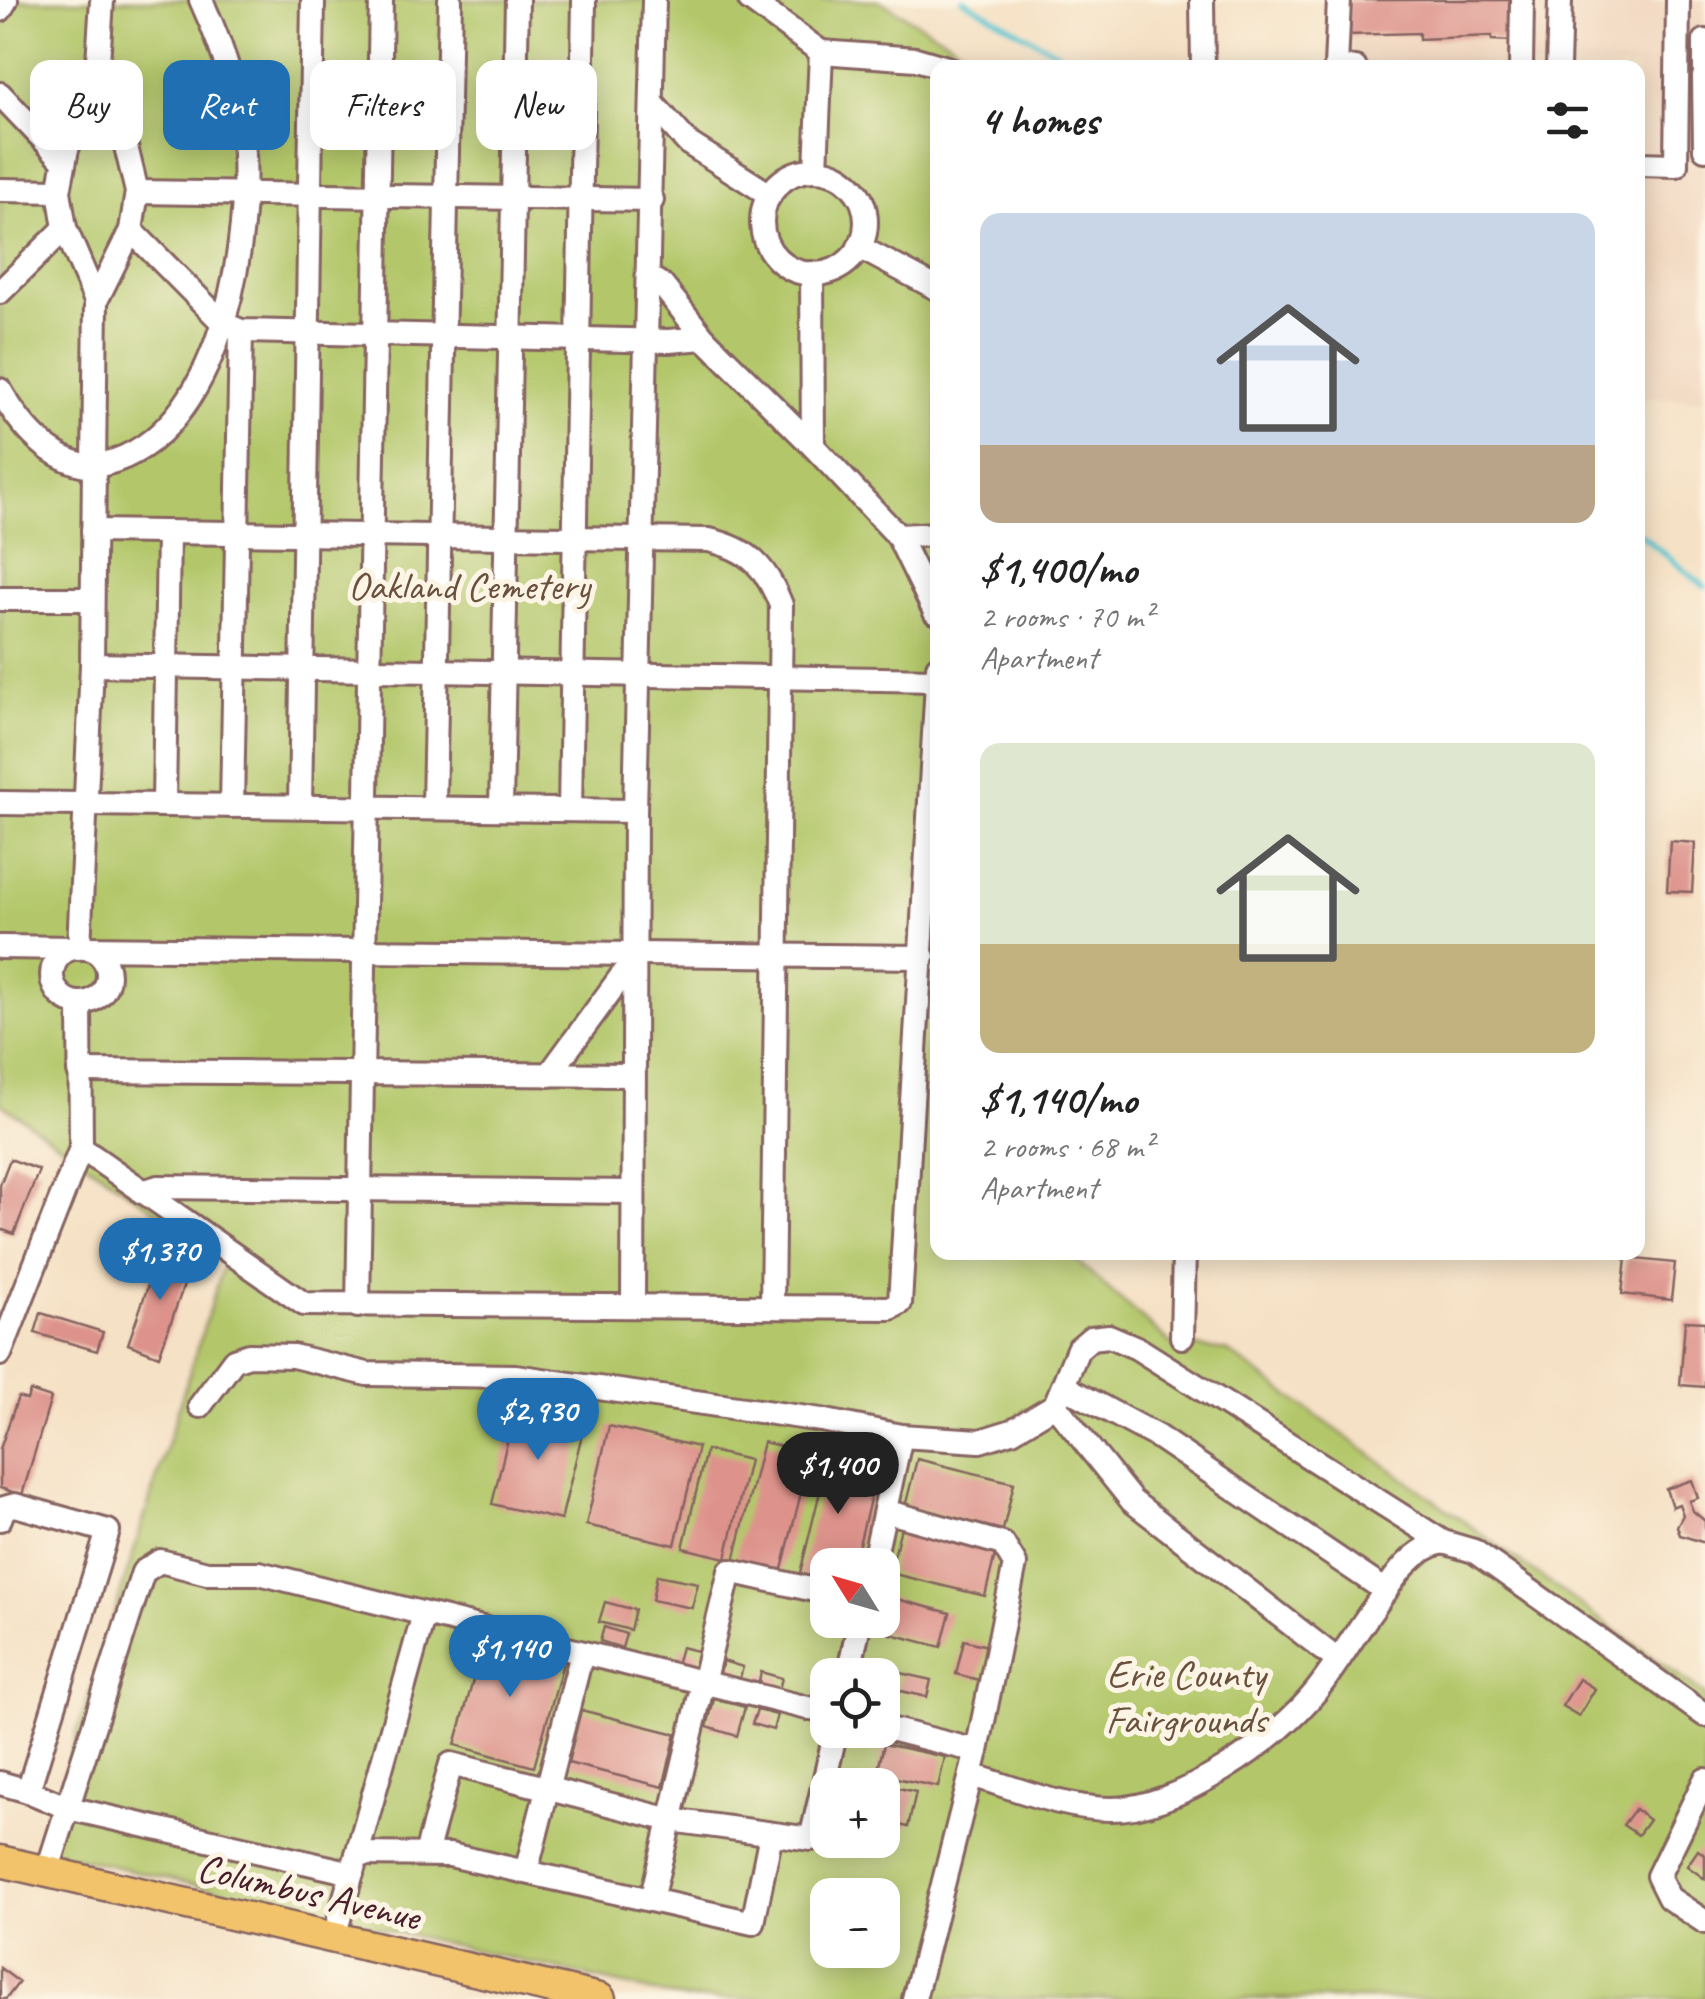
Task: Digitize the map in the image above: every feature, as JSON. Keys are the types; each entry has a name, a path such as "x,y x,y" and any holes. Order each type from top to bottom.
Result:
{"main road":[{"name":"Columbus Avenue","path":"0,1861 600,1999"}],"street":[{"path":"0,10 6,0"},
{"path":"99,60 102,0"},
{"path":"202,0 227,64 244,152 232,328 236,533 232,806"},
{"path":"300,806 313,0"},
{"path":"358,1306 381,0"},
{"path":"434,807 450,0"},
{"path":"501,808 517,0"},
{"path":"570,809 584,0"},
{"path":"633,1306 637,677 652,200 654,0"},
{"path":"750,0 821,52 930,63"},
{"path":"1202,0 1202,60"},
{"path":"1336,60 1339,0"},
{"path":"1522,0 1522,60"},
{"path":"1558,60 1560,0"},
{"path":"1645,164 1676,165 1678,0"},
{"path":"1705,41 1705,149"},
{"path":"816,169 821,52"},
{"path":"0,94 64,161"},
{"path":"654,105 688,142 770,195"},
{"path":"653,156 688,142"},
{"path":"69,150 59,191 65,228 96,302 92,666 79,948"},
{"path":"96,302 131,230 138,192 127,150"},
{"path":"816,169 834,173 860,196 866,228 860,246 838,268 812,273 789,268 766,243 762,226 770,195 783,180 816,169"},
{"path":"0,190 59,191"},
{"path":"138,192 652,200"},
{"path":"0,292 65,228"},
{"path":"131,230 232,328 704,338"},
{"path":"860,246 930,286"},
{"path":"812,273 813,446"},
{"path":"649,277 662,284 704,338 898,536 930,602"},
{"path":"1,393 20,420 56,454 75,464 94,466 134,455 155,442 232,328"},
{"path":"93,531 709,540 734,545 756,559 781,605 772,1307"},
{"path":"164,805 168,533"},
{"path":"898,536 930,534"},
{"path":"0,599 92,600"},
{"path":"92,666 930,680"},
{"path":"0,803 635,811"},
{"path":"81,1148 304,1304 891,1308 900,1303 930,818"},
{"path":"0,947 923,957"},
{"path":"79,948 100,956 108,974 103,991 80,1003 57,992 52,976 58,958 79,948"},
{"path":"549,1075 636,956"},
{"path":"0,1354 81,1148 80,1003"},
{"path":"79,1071 633,1076"},
{"path":"142,1192 158,1187 632,1192"},
{"path":"1182,1337 1184,1260"},
{"path":"200,1406 234,1360 249,1355 292,1356 387,1376 515,1376 820,1420 901,1436 980,1441 996,1438 1060,1396 1074,1356 1084,1343 1104,1335 1119,1339 1442,1542 1474,1551 1705,1715"},
{"path":"1060,1396 1158,1436 1386,1590"},
{"path":"1060,1396 1132,1501 1336,1659"},
{"path":"876,1548 901,1436"},
{"path":"0,1519 4,1508 15,1505 108,1532 28,1791"},
{"path":"885,1511 988,1538 1003,1544 1014,1556 1014,1588 914,1999"},
{"path":"971,1775 1091,1808 1152,1804 1219,1770 1277,1729 1320,1687 1386,1590 1422,1550 1442,1542"},
{"path":"48,1872 143,1572 154,1562 207,1573 259,1572 810,1710"},
{"path":"651,1900 730,1571 810,1590"},
{"path":"334,1937 424,1614"},
{"path":"526,1872 582,1652"},
{"path":"900,1731 977,1750"},
{"path":"426,1854 452,1764 671,1820 811,1839 832,1748"},
{"path":"1705,1780 1658,1876 1666,1894 1705,1922"},
{"path":"0,1782 68,1808 354,1864 426,1854 526,1872 753,1924 772,1834"}],"shaded area":[{"path":"1329,0 1705,0 1705,399 1645,398 1645,60 1328,60"}],"green space":[{"path":"0,0 878,0 982,60 930,60 930,1260 1076,1260 1171,1344 1227,1351 1705,1695 1705,1999 684,1999 41,1849 225,1259 0,1103"}],"building":[{"path":"1348,0 1516,0 1515,41 1492,40 1492,36 1419,39 1419,33 1347,35"},
{"path":"1670,841 1695,843 1692,892 1667,891"},
{"path":"10,1159 39,1170 14,1234 0,1229 0,1185"},
{"path":"160,1251 192,1262 159,1356 128,1344"},
{"path":"1626,1260 1675,1263 1671,1300 1622,1294"},
{"path":"41,1313 103,1332 97,1351 35,1333"},
{"path":"1685,1321 1705,1322 1705,1387 1680,1385"},
{"path":"30,1391 51,1398 22,1495 0,1488 0,1449 18,1397 27,1400"},
{"path":"516,1405 585,1422 561,1520 492,1504"},
{"path":"609,1426 698,1447 675,1545 586,1525"},
{"path":"763,1442 811,1453 781,1573 734,1561"},
{"path":"706,1450 749,1460 726,1558 683,1548"},
{"path":"829,1455 878,1467 858,1548 810,1548 810,1580 799,1577"},
{"path":"917,1459 1014,1483 1003,1530 905,1507"},
{"path":"1692,1480 1698,1498 1689,1501 1693,1511 1705,1521 1705,1543 1680,1535 1677,1526 1683,1515 1679,1504 1672,1507 1666,1489"},
{"path":"902,1523 997,1546 985,1596 900,1575 900,1548 896,1548"},
{"path":"657,1575 698,1583 692,1608 652,1600"},
{"path":"900,1600 950,1613 941,1647 900,1636"},
{"path":"605,1602 635,1610 630,1630 599,1622"},
{"path":"604,1627 626,1634 622,1648 600,1641"},
{"path":"486,1634 565,1656 534,1767 455,1745"},
{"path":"964,1640 987,1646 979,1680 956,1674"},
{"path":"681,1647 701,1652 696,1670 676,1665"},
{"path":"723,1661 743,1667 739,1681 719,1676"},
{"path":"761,1672 782,1678 778,1693 758,1687"},
{"path":"901,1673 931,1680 927,1697 900,1691"},
{"path":"1579,1679 1595,1689 1579,1716 1562,1706"},
{"path":"714,1699 745,1707 737,1736 707,1727"},
{"path":"581,1710 676,1734 663,1787 568,1763"},
{"path":"757,1710 777,1715 773,1730 752,1724"},
{"path":"900,1747 945,1757 938,1787 900,1779 900,1768 878,1768 883,1748"},
{"path":"900,1788 916,1792 908,1827 900,1825"},
{"path":"1635,1809 1649,1820 1638,1835 1623,1825"},
{"path":"1698,1850 1705,1855 1705,1879 1687,1866"},
{"path":"0,1968 19,1982 6,1999 0,1999"}],"waterway":[{"path":"963,0 1071,60"},
{"path":"1645,538 1705,587"}],"park label":[{"name":"Oakland Cemetery","path":"469,585"},
{"name":"Erie County Fairgrounds","path":"1186,1696"}]}
